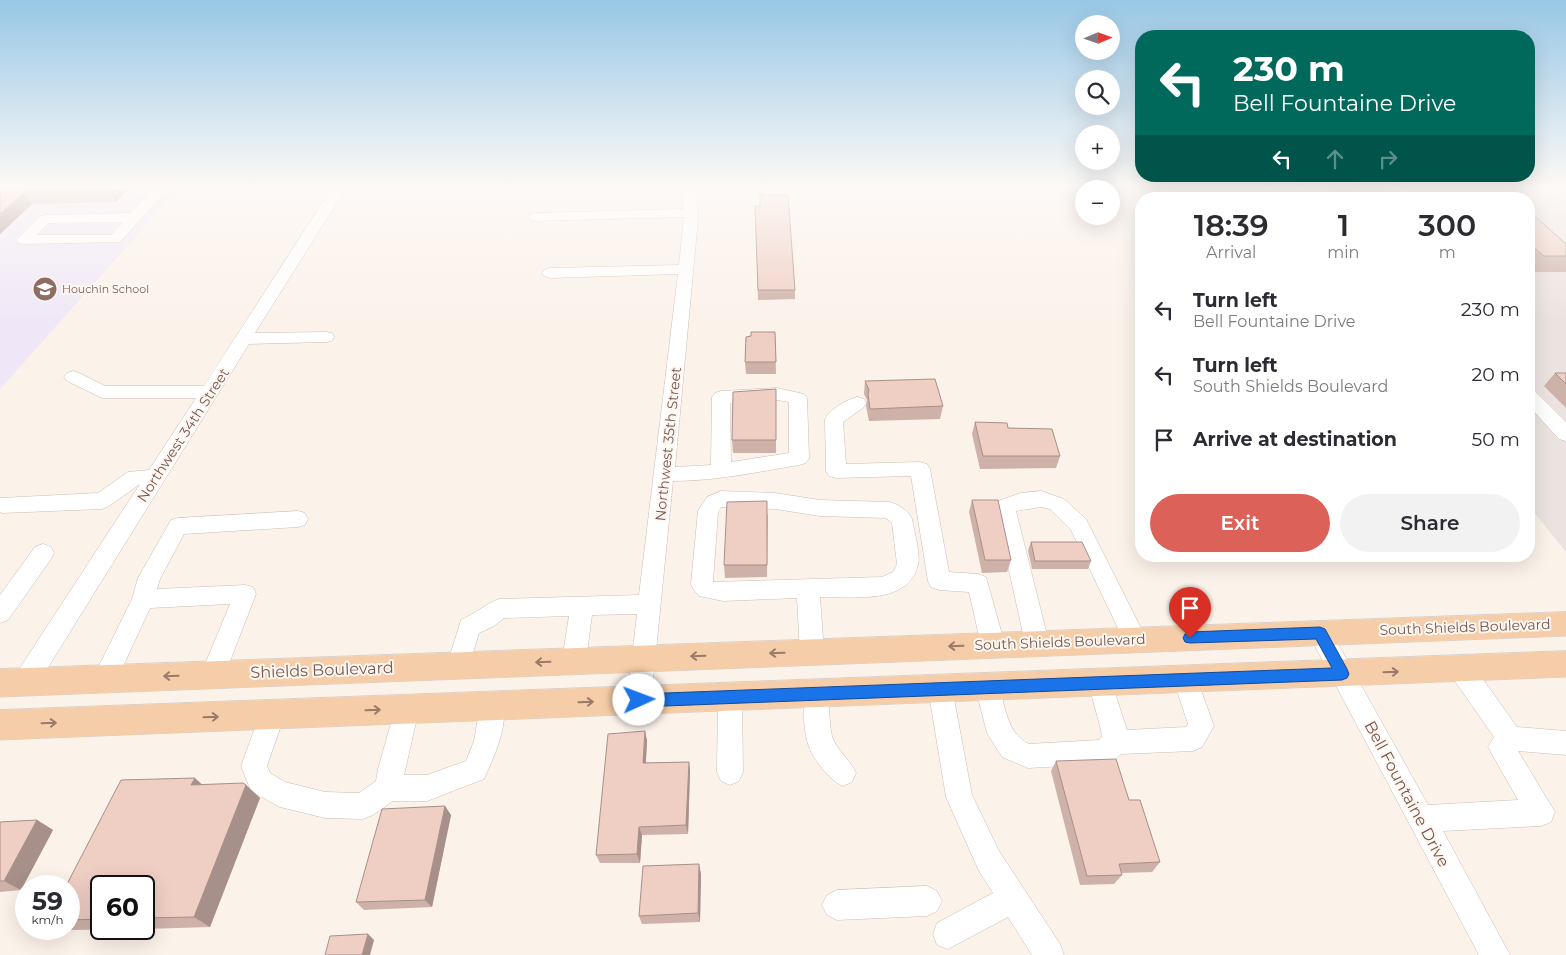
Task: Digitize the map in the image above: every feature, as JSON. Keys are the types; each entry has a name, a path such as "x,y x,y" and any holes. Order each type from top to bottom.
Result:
{"main road":[{"name":"South Shields Boulevard","path":"644,658 1566,624"},
{"name":"Shields Boulevard","path":"13,682 644,658"},
{"path":"0,725 1566,664"}],"street":[{"path":"31,233 23,240 115,239 121,233"},
{"name":"Northwest 34th Street","path":"13,682 157,476 311,233"},
{"name":"Northwest 35th Street","path":"639,700 690,233"},
{"path":"550,273 687,269"},
{"path":"244,339 326,337"},
{"path":"73,377 102,392 210,392"},
{"path":"665,474 697,474 721,471 799,458 798,398 777,394 721,397 721,471"},
{"path":"1535,401 1566,434"},
{"path":"857,403 834,419 836,471 920,469 939,582 978,584 993,645"},
{"path":"2,505 102,501 136,477 157,476"},
{"path":"721,499 775,501 820,508 890,510 902,519 908,564 901,578 885,586 808,588 724,592 707,590 702,584 708,511 714,502 721,499"},
{"path":"1037,643 1005,507 1021,501 1041,499 1057,504 1079,525 1135,640"},
{"path":"105,678 143,599 149,578 178,526 298,519"},
{"path":"0,613 44,554"},
{"path":"808,588 812,652"},
{"path":"143,599 245,594 213,674"},
{"path":"459,665 469,627 486,619 499,608 650,604"},
{"path":"574,660 582,606"},
{"name":"Bell Fountaine Drive","path":"1320,633 1495,955"},
{"path":"1461,669 1510,739"},
{"path":"987,686 1000,733 1011,748 1028,756 1105,752 1115,742 1193,739 1201,726 1185,679"},
{"path":"1100,682 1114,730 1115,742"},
{"path":"940,688 959,796 989,861 1049,955"},
{"path":"815,693 820,743 843,773"},
{"path":"730,697 730,772"},
{"path":"272,714 254,766 260,782 280,794 325,805 363,806 389,788 427,788 475,770 487,741 492,706"},
{"path":"389,788 391,769 407,709"},
{"path":"1421,819 1541,812 1501,747 1510,739 1566,743"},
{"path":"948,934 1012,898"},
{"path":"838,905 927,901"}],"shaded area":[{"name":"Houchin School","path":"0,233 139,233 0,389"},
{"path":"1535,233 1566,233 1566,552 1535,513"}],"building":[{"path":"756,233 791,233 795,290 758,290"},
{"path":"1535,233 1553,233 1566,244 1566,256 1544,256 1535,248"},
{"path":"751,332 775,332 776,362 745,362 746,337 751,336"},
{"path":"1555,373 1566,373 1566,384"},
{"path":"935,379 943,406 870,409 869,390 865,381"},
{"path":"776,389 776,440 732,440 733,392"},
{"path":"975,422 1007,423 1008,428 1052,429 1060,456 983,456"},
{"path":"972,500 998,500 1011,560 985,560"},
{"path":"767,501 767,565 724,565 727,502"},
{"path":"1031,542 1082,542 1091,561 1035,561"},
{"path":"645,731 643,763 689,762 686,825 639,827 637,854 596,855 608,734"},
{"path":"1116,759 1129,800 1140,800 1160,862 1119,864 1122,875 1087,876 1056,761"},
{"path":"195,778 191,785 243,783 246,785 194,917 155,918 155,875 90,875 90,919 80,920 80,875 72,875 121,780"},
{"path":"445,806 425,900 356,902 382,809"},
{"path":"37,820 4,881 0,881 0,822"},
{"path":"699,864 698,913 639,916 643,866"},
{"path":"368,934 362,955 325,955 330,936"}],"place":[{"name":"Houchin School","path":"45,289"}],"route":[{"path":"639,700 1342,674 1320,633 1190,638"}]}
